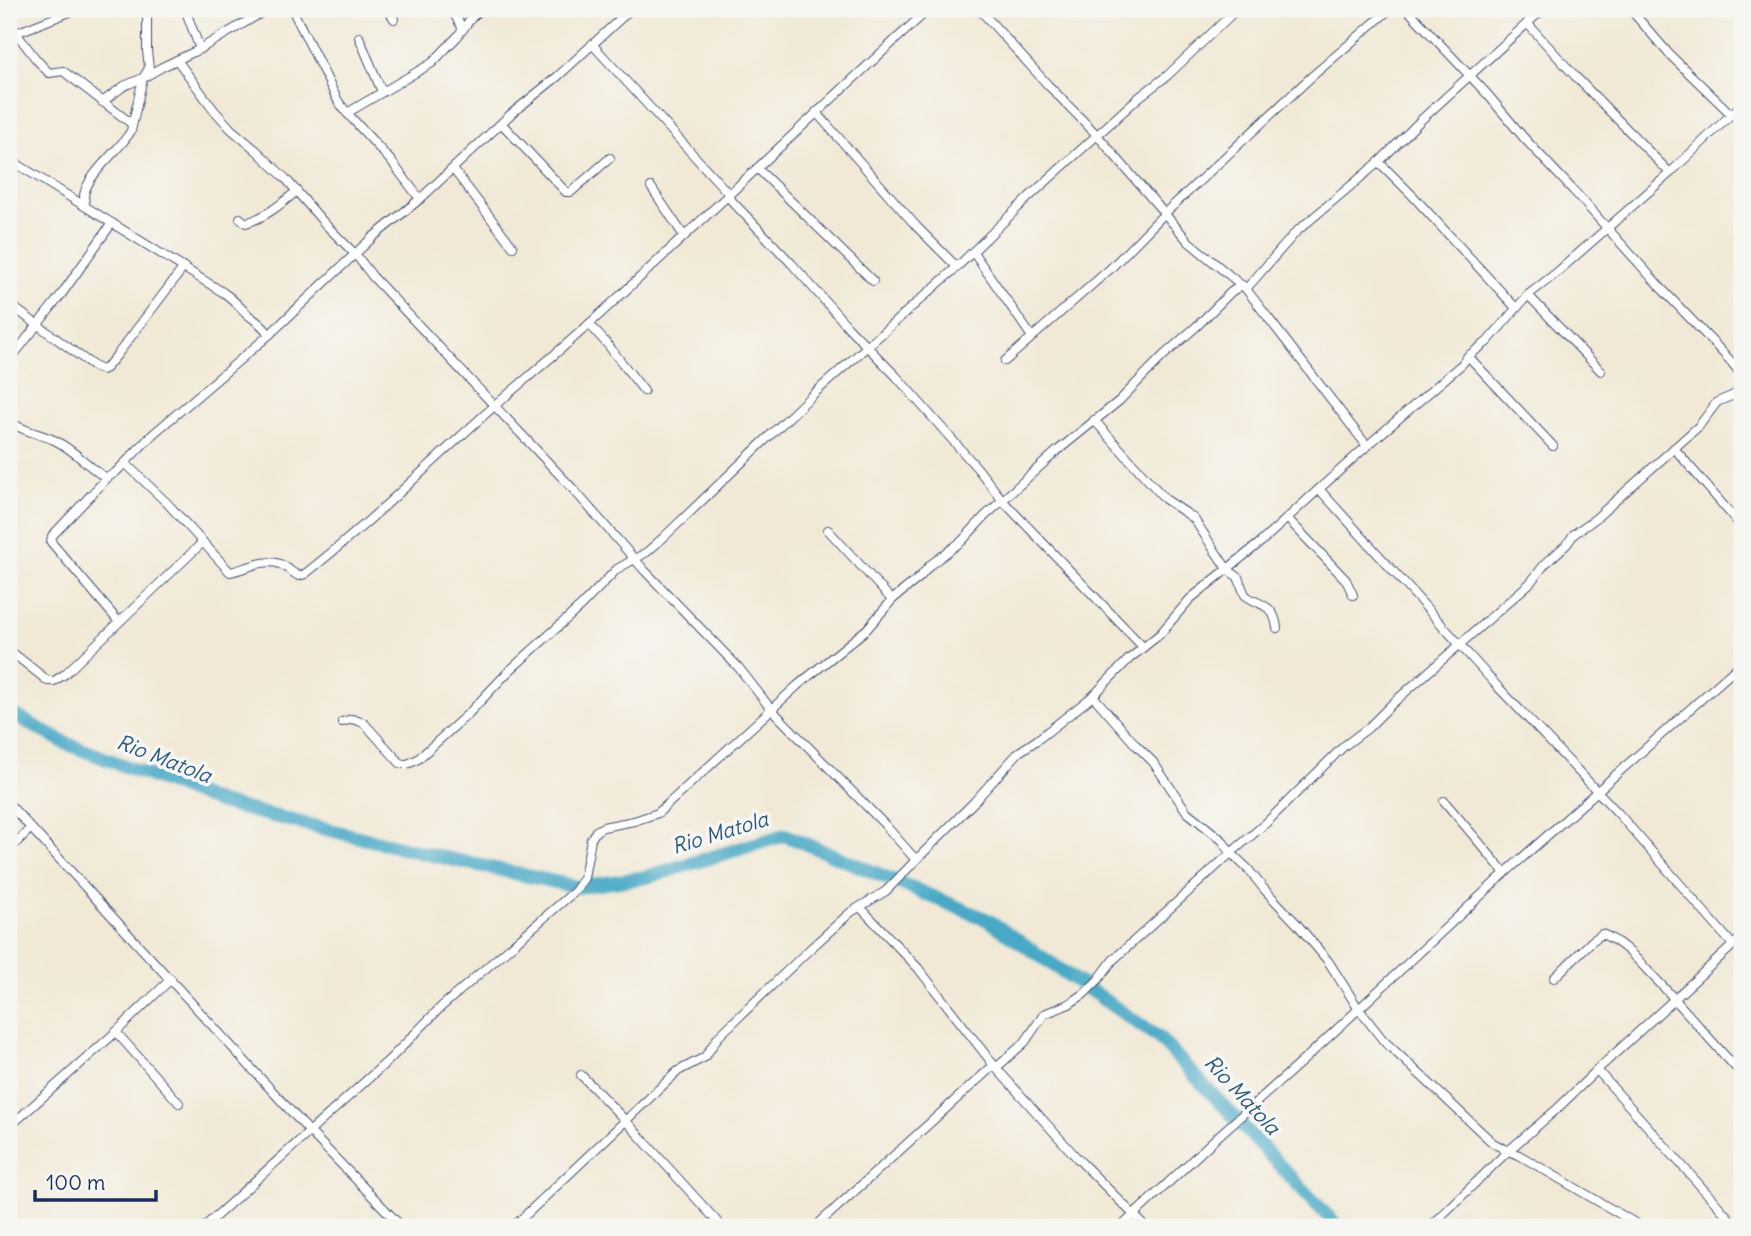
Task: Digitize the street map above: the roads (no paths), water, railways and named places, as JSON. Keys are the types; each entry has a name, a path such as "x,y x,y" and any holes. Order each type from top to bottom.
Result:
{"street":[{"path":"13,34 54,13 77,9"},
{"path":"75,200 84,194 103,164 127,138 143,78 149,71 147,9"},
{"path":"185,9 200,49"},
{"path":"102,102 124,86 200,49 268,9"},
{"path":"292,9 338,101 391,161 420,200"},
{"path":"388,9 394,19"},
{"path":"451,9 463,29"},
{"path":"347,113 432,63 472,16 482,9"},
{"path":"119,622 51,542 51,536 107,477 153,434 267,331 277,327 373,237 420,200 511,114 557,77 631,9"},
{"path":"125,463 167,503 230,572 259,563 270,563 280,564 299,576 305,574 339,547 589,324 929,9"},
{"path":"979,9 1097,135 1189,242 1244,287 1367,446"},
{"path":"342,722 352,719 364,723 400,763 411,763 469,713 508,672 582,606 617,569 647,552 664,537 767,438 957,267 1097,135 1168,75 1237,9"},
{"path":"1005,361 1110,269 1165,213 1379,13 1390,9"},
{"path":"1407,9 1742,375"},
{"path":"204,1227 390,1059 441,1007 575,891 584,878 591,839 596,831 658,813 798,685 867,629 892,600 930,565 962,541 985,516 1057,451 1119,401 1231,292 1244,287 1296,232 1379,162 1469,75 1543,9"},
{"path":"1630,9 1669,54 1742,118"},
{"path":"9,18 13,34 50,73 62,71 132,124"},
{"path":"1527,23 1670,173"},
{"path":"359,37 382,92"},
{"path":"592,44 896,376 1003,501 1143,648"},
{"path":"177,60 231,129 273,165 373,277 573,489 634,559 739,668 771,709 916,860"},
{"path":"149,61 162,67"},
{"path":"513,1227 678,1071 705,1057 718,1037 838,923 886,891 1020,752 1093,696 1160,634 1190,600 1487,342 1528,295 1670,173 1736,110"},
{"path":"816,112 917,227 957,267"},
{"path":"502,124 566,192 572,192 610,158"},
{"path":"9,159 233,299 267,331"},
{"path":"1379,162 1516,308"},
{"path":"453,169 513,247"},
{"path":"758,169 873,281"},
{"path":"651,187 684,236"},
{"path":"240,218 246,223 255,220 297,191"},
{"path":"84,194 85,206"},
{"path":"9,361 61,295 112,223"},
{"path":"973,252 1032,337"},
{"path":"9,301 95,368 104,369 184,267"},
{"path":"1231,292 1233,278"},
{"path":"1528,295 1601,371"},
{"path":"589,324 644,391"},
{"path":"1468,356 1553,446"},
{"path":"815,1227 1025,1042 1044,1014 1069,1004 1084,994 1113,960 1266,823 1344,746 1368,728 1530,583 1574,534 1595,519 1699,426 1717,402 1734,395 1742,386"},
{"path":"1094,420 1165,499 1194,519 1227,569 1238,577 1245,595 1273,612 1277,628"},
{"path":"9,421 19,428 54,440 107,477"},
{"path":"1674,448 1742,527"},
{"path":"1319,489 1663,864 1733,946"},
{"path":"1287,518 1346,580 1353,595"},
{"path":"828,530 892,600"},
{"path":"9,650 48,681 54,681 65,674 203,542"},
{"path":"1121,1227 1505,873 1742,663"},
{"path":"1093,696 1153,762 1187,812 1222,840 1322,953 1382,1040 1493,1143 1519,1155 1642,1227"},
{"path":"1444,801 1505,873"},
{"path":"9,804 309,1131 402,1227"},
{"path":"9,850 31,828"},
{"path":"860,907 918,968 995,1066 1078,1159 1146,1227"},
{"path":"1553,978 1602,934 1613,939 1627,949 1676,999 1742,1074"},
{"path":"1430,1227 1742,937"},
{"path":"9,1127 171,979"},
{"path":"116,1032 179,1103"},
{"path":"1597,1070 1737,1227"},
{"path":"581,1075 722,1227"}],"waterway":[{"name":"Rio Matola","path":"9,712 65,743 220,803 432,855 578,887 647,877 785,835 988,920 1158,1037 1338,1227"}]}
